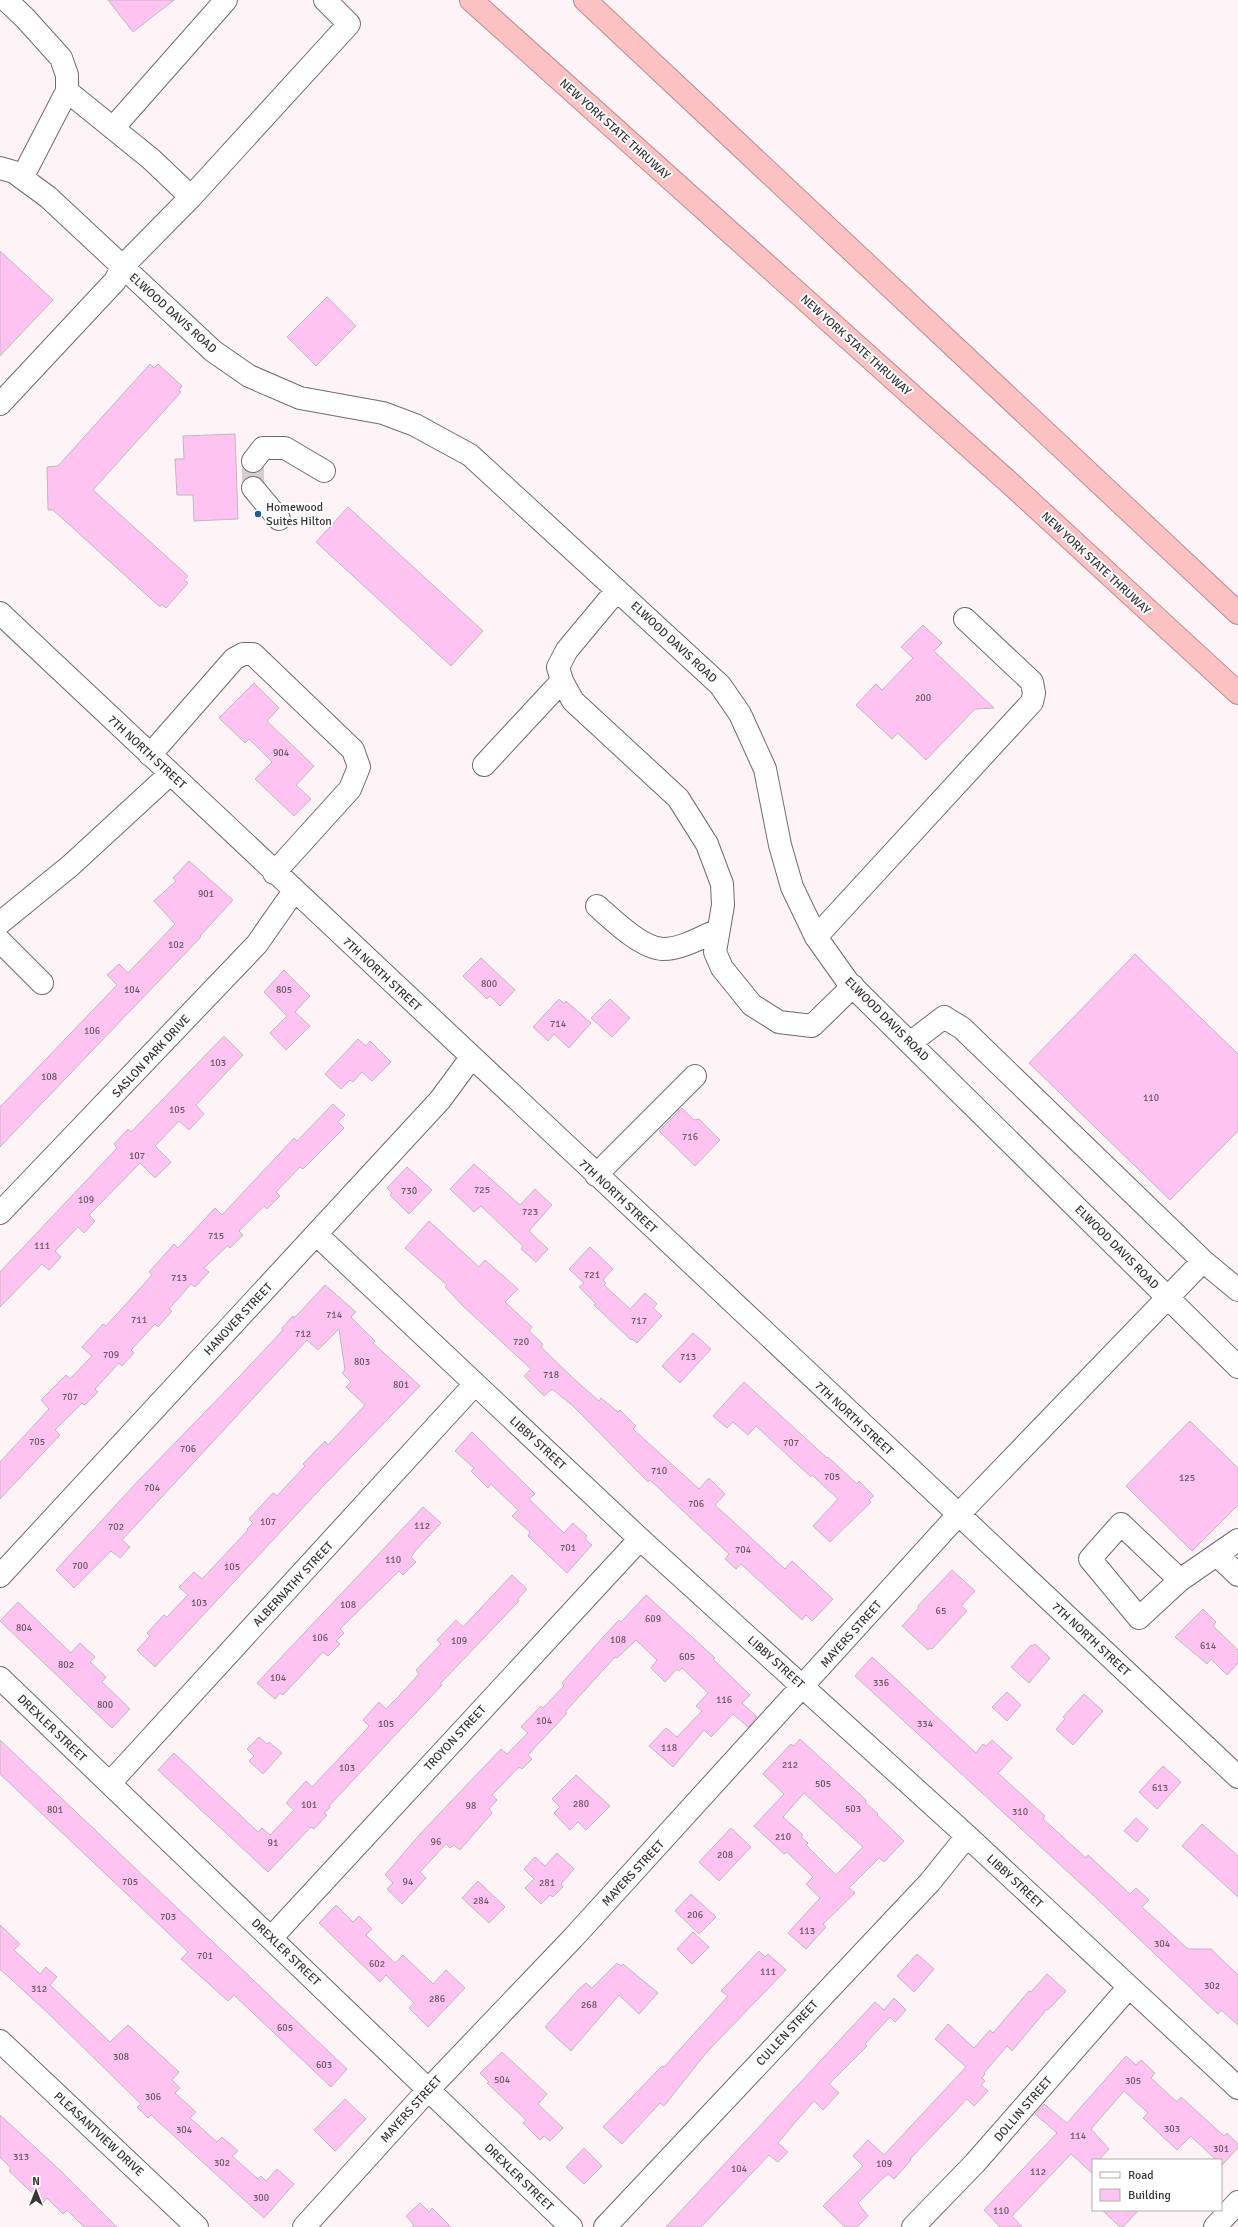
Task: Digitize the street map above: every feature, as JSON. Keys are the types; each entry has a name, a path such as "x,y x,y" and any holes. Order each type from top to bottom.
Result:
{"highway":[{"name":"NEW YORK STATE THRUWAY","path":"471,0 1013,486 1238,694"},
{"path":"585,0 1238,613"}],"street":[{"path":"6,0 25,9 61,58 67,75 67,91 22,178"},
{"path":"113,128 226,0"},
{"path":"0,404 115,282 122,267 191,197 349,24 325,0"},
{"path":"67,91 151,159 191,197"},
{"name":"ELWOOD DAVIS ROAD","path":"0,168 14,172 48,198 212,351 249,376 300,398 384,413 415,425 470,455 720,685 740,714 764,769 780,845 792,887 816,937 853,986 1238,1367"},
{"path":"253,460 263,448 285,448 324,471"},
{"path":"253,488 279,519"},
{"path":"617,590 567,650 558,667 562,681 573,701 678,798 707,844 722,884 723,905 715,952 722,968 752,1004 779,1022 812,1026 853,986"},
{"name":"7TH NORTH STREET","path":"0,613 596,1176 1238,1777"},
{"path":"816,937 1032,702 1034,693 1032,682 965,619"},
{"path":"150,755 234,659 248,653 253,654 259,659 353,750 359,767 350,789 274,872"},
{"path":"484,766 562,681"},
{"path":"0,923 70,866 170,774"},
{"name":"SASLON PARK DRIVE","path":"0,1214 257,944 294,891"},
{"path":"597,906 634,937 653,947 664,949 682,946 718,930"},
{"path":"0,941 42,983"},
{"path":"910,1044 944,1017 962,1028 1203,1261 1238,1290"},
{"name":"HANOVER STREET","path":"0,1576 440,1100 471,1058"},
{"path":"596,1176 695,1076"},
{"name":"LIBBY STREET","path":"316,1234 640,1539 967,1836 1238,2088"},
{"path":"1167,1298 1203,1261"},
{"name":"ELWOOD DAVIS ROAD","path":"958,1515 1167,1298"},
{"name":"ALBERNATHY STREET","path":"110,1783 476,1384"},
{"name":"MAYERS STREET","path":"304,2227 428,2090 573,1938 804,1687 958,1515"},
{"name":"TROYON STREET","path":"270,1938 640,1539"},
{"path":"1180,1580 1238,1540"},
{"path":"1217,1555 1238,1575"},
{"name":"DREXLER STREET","path":"0,1678 571,2227"},
{"name":"CULLEN STREET","path":"605,2227 930,1882 967,1836"},
{"name":"DOLLIN STREET","path":"913,2227 975,2163 1129,1987"},
{"name":"PLEASANTVIEW DRIVE","path":"0,2041 198,2227"},
{"path":"1215,2227 1238,2202"}],"building":[{"path":"108,0 174,0 133,32"},
{"path":"0,251 53,300 0,356"},
{"path":"327,297 356,326 316,366 287,337"},
{"path":"150,364 154,368 158,364 182,386 179,390 181,392 93,490 188,576 184,580 188,583 166,608 162,604 160,607 53,510 48,510 47,467 58,466"},
{"path":"235,434 238,519 194,521 193,495 177,495 175,459 184,459 183,436"},
{"path":"348,507 483,631 451,666 316,542"},
{"path":"923,625 942,643 934,651 994,708 975,709 926,760 898,733 892,739 856,705 876,684 882,690 913,658 901,647"},
{"path":"254,683 279,708 267,721 314,766 296,785 311,799 294,816 255,779 272,762 249,739 245,743 219,718"},
{"path":"189,861 233,900 200,936 201,937 0,1147 0,1107 117,985 107,975 119,964 128,973 175,924 154,901 176,881 173,878"},
{"path":"1135,954 1238,1054 1238,1131 1170,1200 1029,1063"},
{"path":"481,958 515,990 500,1006 490,996 487,999 463,976"},
{"path":"284,970 310,996 295,1012 310,1026 286,1050 270,1033 287,1016 264,992"},
{"path":"559,999 564,1004 566,1001 591,1023 569,1048 554,1034 548,1041 533,1027"},
{"path":"610,999 630,1018 612,1037 591,1018"},
{"path":"224,1036 243,1055 196,1105 204,1114 189,1130 179,1121 155,1146 171,1162 155,1178 140,1163 89,1215 95,1221 84,1233 78,1227 55,1251 61,1257 49,1270 42,1264 0,1307 0,1272 117,1148 114,1144 128,1129 131,1132"},
{"path":"358,1039 366,1046 370,1041 391,1062 372,1081 362,1072 353,1082 350,1080 341,1089 325,1074"},
{"path":"333,1104 345,1115 338,1122 344,1128 303,1169 300,1167 276,1192 280,1196 267,1209 264,1206 239,1231 243,1235 230,1248 228,1245 204,1268 209,1272 195,1287 191,1284 169,1309 172,1311 158,1327 155,1324 131,1350 134,1353 122,1366 119,1363 95,1389 98,1392 85,1405 82,1403 55,1430 60,1435 0,1499 0,1462 49,1409 41,1400 66,1375 70,1379 92,1356 82,1347 103,1324 106,1326 152,1275 149,1272 174,1244 178,1248 215,1208 222,1215 294,1138 297,1141"},
{"path":"682,1108 694,1120 699,1119 720,1140 695,1166 659,1131"},
{"path":"474,1164 520,1205 535,1189 552,1205 529,1231 548,1249 536,1262 521,1249 523,1246 481,1206 474,1212 450,1189"},
{"path":"407,1167 432,1190 409,1214 390,1195 392,1193 387,1188"},
{"path":"429,1221 479,1267 485,1260 518,1289 505,1302 532,1327 529,1331 543,1344 541,1347 575,1380 599,1401 601,1398 618,1412 620,1410 636,1426 633,1429 699,1489 709,1478 725,1494 715,1505 785,1569 792,1561 833,1599 812,1621 806,1615 802,1620 741,1564 736,1569 725,1559 729,1554 650,1480 648,1482 573,1406 552,1389 544,1396 524,1376 531,1369 464,1307 445,1287 447,1285 405,1248"},
{"path":"590,1247 613,1269 603,1280 606,1283 604,1285 630,1309 645,1293 657,1304 653,1308 662,1316 637,1343 632,1339 631,1340 594,1305 596,1304 579,1287 584,1283 569,1269"},
{"path":"325,1285 356,1312 351,1317 375,1341 373,1343 420,1386 325,1484 155,1667 137,1650 150,1636 147,1633 164,1615 167,1617 188,1595 179,1587 194,1572 202,1579 248,1530 247,1529 253,1523 249,1519 273,1493 277,1496 305,1466 303,1464 325,1441 328,1445 365,1405 346,1387 351,1382 342,1373 345,1370 339,1329 318,1350 307,1340 122,1540 130,1547 120,1558 111,1551 74,1588 56,1570 139,1480 283,1330 282,1328 293,1316 294,1318"},
{"path":"693,1333 711,1349 680,1383 662,1366"},
{"path":"744,1382 827,1458 828,1457 857,1484 859,1481 874,1496 869,1500 871,1502 830,1542 813,1526 838,1499 812,1475 811,1477 756,1426 748,1435 733,1422 727,1428 713,1416"},
{"path":"1190,1421 1238,1468 1238,1505 1192,1551 1126,1486"},
{"path":"472,1432 535,1494 529,1499 564,1533 573,1523 587,1536 585,1539 592,1545 567,1573 528,1536 530,1532 512,1516 518,1510 491,1484 488,1488 471,1471 474,1468 455,1451"},
{"path":"423,1507 441,1523 411,1557 416,1562 403,1575 399,1571 340,1629 344,1633 336,1641 340,1644 328,1656 323,1652 283,1695 280,1693 275,1699 257,1683"},
{"path":"952,1570 975,1591 961,1606 967,1611 932,1649 930,1648 928,1650 902,1626 919,1608 918,1606"},
{"path":"512,1575 527,1589 518,1599 519,1601 440,1684 442,1685 329,1806 330,1808 324,1813 327,1815 314,1829 311,1827 268,1872 158,1770 174,1753 258,1832 262,1828 270,1835 294,1810 286,1803 306,1781 312,1787 365,1731 369,1726 363,1720 379,1702 386,1709 419,1674 416,1670 441,1644 437,1640 456,1620 463,1627"},
{"path":"646,1595 715,1658 713,1659 750,1695 742,1703 757,1717 748,1727 733,1714 711,1737 704,1730 673,1767 649,1746 666,1728 677,1737 702,1711 696,1706 708,1693 682,1668 679,1671 677,1669 665,1682 651,1668 657,1660 636,1640 617,1658 615,1657 565,1712 567,1713 528,1755 532,1759 522,1769 519,1767 492,1795 497,1800 489,1809 492,1813 460,1850 454,1845 450,1848 446,1844 420,1872 426,1878 402,1904 387,1889 393,1883 385,1875 421,1833 501,1749 507,1754 528,1733 521,1727 541,1706 543,1708 564,1686 562,1683 604,1636 619,1620 621,1622"},
{"path":"18,1602 71,1653 80,1643 95,1657 90,1662 106,1677 102,1682 130,1709 112,1728 0,1621"},
{"path":"1203,1609 1216,1622 1213,1626 1238,1650 1238,1663 1227,1675 1211,1659 1207,1664 1175,1637"},
{"path":"1035,1644 1050,1658 1029,1683 1011,1667 1031,1645 1032,1646"},
{"path":"872,1657 976,1753 983,1744 986,1746 992,1740 1012,1758 998,1773 1045,1816 1043,1819 1086,1858 1088,1855 1130,1894 1136,1888 1149,1900 1142,1907 1188,1949 1211,1949 1238,1975 1238,2025 1221,2010 1218,2014 1093,1895 855,1676"},
{"path":"1007,1692 1021,1705 1007,1721 992,1707"},
{"path":"1084,1694 1103,1711 1073,1745 1056,1729 1065,1719 1063,1717"},
{"path":"259,1737 267,1744 269,1742 282,1753 263,1774 249,1761 254,1756 247,1749"},
{"path":"800,1739 866,1800 865,1802 878,1814 877,1815 904,1841 884,1862 879,1858 849,1888 855,1893 823,1924 826,1927 806,1949 788,1933 820,1898 806,1884 813,1877 787,1852 784,1854 754,1826 784,1794 763,1774 791,1744 794,1746","holes":["804,1793 863,1847 836,1875 806,1845 808,1843 801,1837 803,1835 783,1817"]},
{"path":"0,1740 347,2069 331,2087 234,1995 228,2001 181,1959 188,1952 0,1774"},
{"path":"1163,1766 1181,1782 1157,1809 1139,1792"},
{"path":"576,1775 610,1806 586,1830 578,1822 570,1830 554,1813 560,1807 552,1799"},
{"path":"1136,1818 1148,1829 1137,1842 1124,1831"},
{"path":"1202,1824 1238,1856 1238,1897 1182,1846"},
{"path":"731,1828 751,1847 719,1881 699,1862"},
{"path":"557,1853 574,1869 561,1884 563,1887 553,1897 550,1895 541,1904 525,1888 534,1879 524,1869 535,1857 545,1866"},
{"path":"478,1881 505,1907 489,1923 462,1898"},
{"path":"691,1894 716,1917 699,1934 675,1911"},
{"path":"336,1905 353,1922 359,1916 372,1929 366,1935 395,1963 403,1955 433,1984 446,1970 465,1988 428,2027 409,2008 414,2003 386,1975 380,1982 319,1923"},
{"path":"0,1925 20,1944 14,1950 40,1974 46,1967 57,1977 50,1985 110,2042 128,2025 179,2072 172,2080 180,2088 175,2093 196,2112 190,2118 217,2142 222,2137 238,2151 232,2156 258,2179 261,2176 266,2181 277,2169 294,2184 264,2218 151,2115 148,2118 137,2107 141,2104 50,2015 0,1969"},
{"path":"693,1932 709,1947 692,1964 677,1949"},
{"path":"759,1951 765,1957 768,1954 786,1970 706,2053 664,2106 660,2103 622,2144 603,2127 662,2066 664,2067 728,1996 721,1991"},
{"path":"917,1954 934,1969 914,1992 897,1976"},
{"path":"617,1963 621,1966 623,1964 658,1993 639,2014 619,1995 571,2051 545,2027 579,1989 586,1983 592,1988"},
{"path":"1047,1974 1066,1991 1048,2010 1047,2009 1012,2051 1007,2046 984,2073 985,2074 982,2078 985,2081 981,2085 988,2091 974,2106 967,2099 910,2159 911,2160 894,2179 888,2174 880,2181 858,2203 868,2216 857,2227 845,2227 823,2206 863,2166 853,2156 868,2140 884,2155 966,2067 935,2039 948,2024 974,2048 990,2030 993,2033 1029,1991 1031,1992"},
{"path":"894,1998 906,2010 895,2022 890,2017 865,2044 867,2046 829,2084 839,2093 823,2110 814,2101 792,2126 778,2143 788,2152 778,2162 769,2155 701,2227 666,2227 875,2002 884,2010"},
{"path":"502,2052 547,2094 538,2104 563,2128 550,2141 544,2136 540,2140 523,2123 526,2120 487,2083 489,2082 480,2073"},
{"path":"1126,2056 1136,2065 1141,2060 1155,2073 1151,2078 1177,2102 1181,2097 1224,2136 1227,2133 1238,2144 1238,2148 1222,2165 1222,2159 1215,2159 1191,2136 1177,2150 1143,2118 1148,2113 1124,2091 1091,2129 1109,2149 1100,2159 1092,2159 1092,2173 1071,2154 1012,2216 1022,2227 1000,2227 984,2210 1057,2133 1035,2114 1044,2104 1067,2123"},
{"path":"345,2099 366,2119 335,2151 314,2130"},
{"path":"0,2115 63,2173 117,2227 84,2227 67,2210 63,2214 47,2198 43,2203 9,2171 11,2168 0,2157"},
{"path":"584,2148 602,2166 584,2184 566,2167"},
{"path":"420,2203 429,2212 432,2208 451,2227 412,2227 414,2225 406,2216"},
{"path":"1103,2211 1138,2211 1123,2227 1120,2227"}],"tunnel":[{"path":"253,461 253,488"}],"place":[{"name":"Homewood Suites Hilton","path":"258,514"}]}
